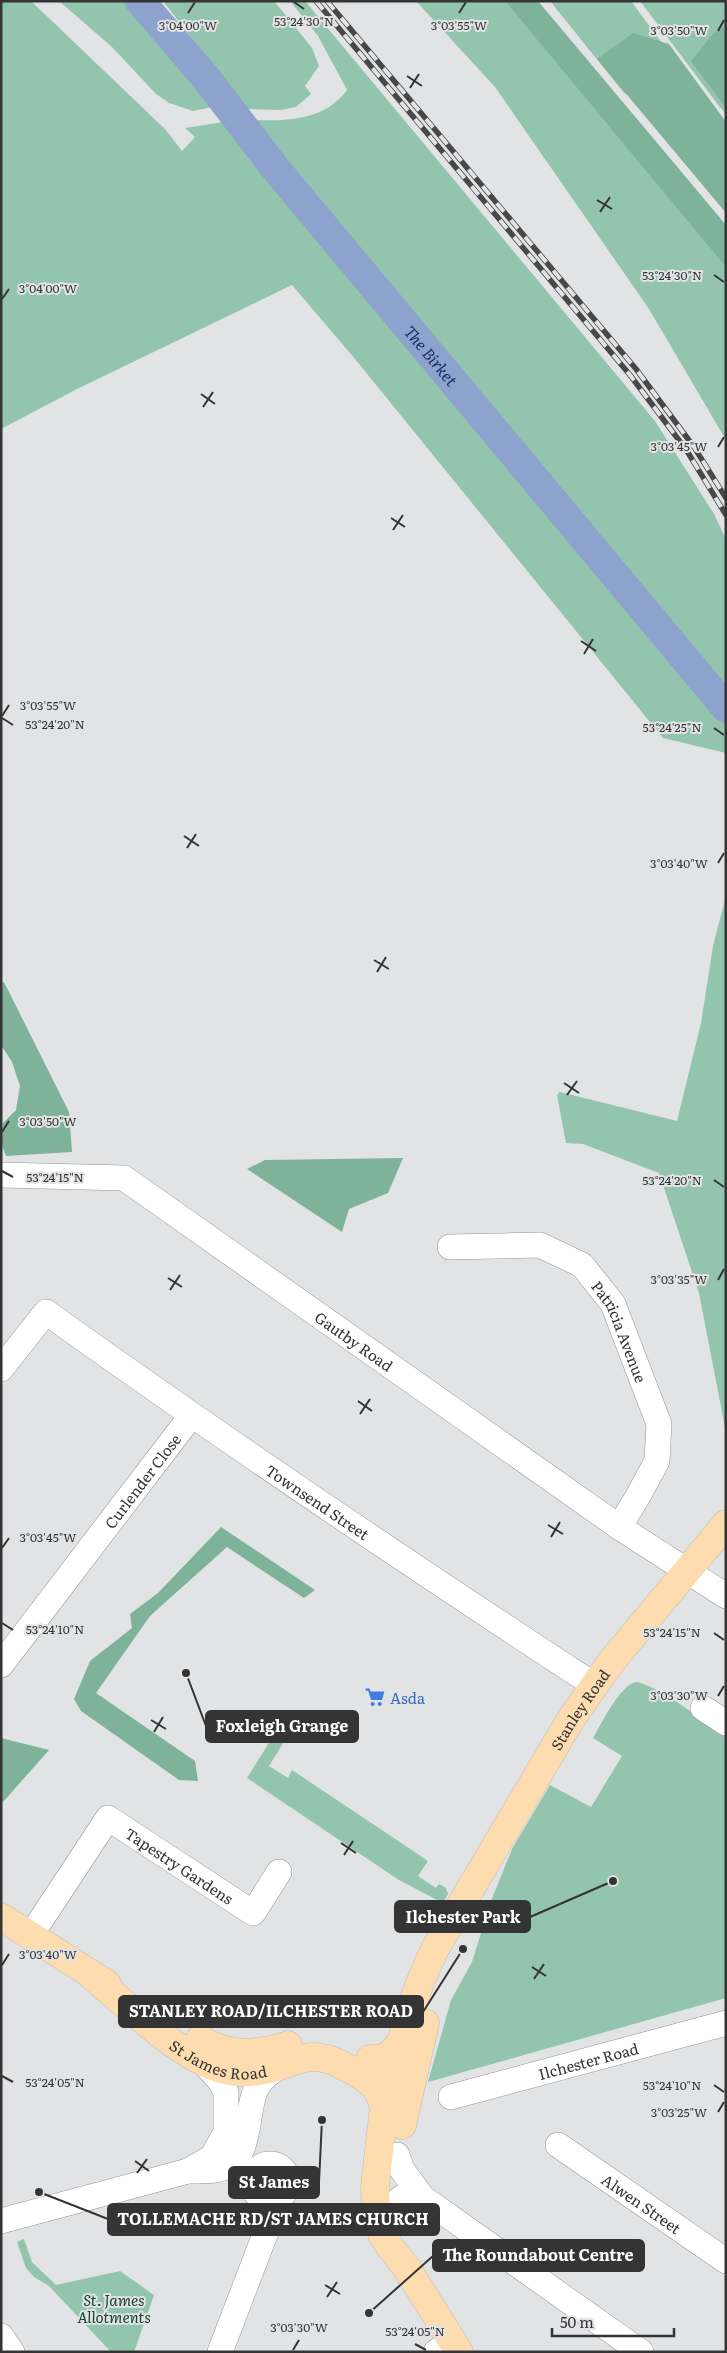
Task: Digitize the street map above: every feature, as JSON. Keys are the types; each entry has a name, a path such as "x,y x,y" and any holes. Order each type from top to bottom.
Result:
{"main road":[{"name":"Stanley Road","path":"407,2098 413,2000 429,1961 567,1726 594,1685 726,1524"},
{"path":"1,1917 92,1976 174,2021 209,2054"},
{"name":"St James Road","path":"240,2071 309,2041 333,2044 367,2068 381,2096 384,2117 375,2186 376,2216 382,2234 406,2267"},
{"name":"Stanley Road","path":"384,2117 392,2074 409,2048"},
{"path":"367,2068 409,2048"},
{"name":"St James Road","path":"209,2054 230,2052 240,2071"},
{"name":"St James Road","path":"240,2071 284,2064 299,2059 320,2058 392,2074 404,2087 407,2098"},
{"path":"407,2098 390,2195 390,2212 396,2246 449,2348"}],"street":[{"name":"Gautby Road","path":"1,1175 124,1178 619,1527 686,1572 726,1596"},
{"name":"Patricia Avenue","path":"450,1247 540,1245 582,1266 613,1304 659,1424 657,1461 619,1527"},
{"name":"Townsend Street","path":"1,1368 46,1312 191,1416 362,1534 594,1685"},
{"name":"Curlender Close","path":"1,1665 191,1416"},
{"name":"Tapestry Gardens","path":"31,1935 100,1812 262,1919 279,1872"},
{"name":"Ilchester Road","path":"451,2097 726,2023"},
{"path":"209,2054 221,2082 240,2071"},
{"path":"1,2221 188,2171 216,2170 226,2167 239,2154 247,2132 252,2100 262,2079 284,2064"},
{"path":"240,2071 252,2100"},
{"path":"188,2171 212,2157 223,2141 240,2071"},
{"name":"Alwen Street","path":"558,2145 726,2261"},
{"path":"397,2156 402,2170 423,2198 641,2352"},
{"path":"390,2212 396,2200 401,2196 423,2198"},
{"path":"220,2352 274,2211 275,2199"},
{"path":"1,2336 12,2352"}],"green space":[{"path":"1,1 31,1 165,129 182,151 195,137 185,128 236,120 260,163 726,716 726,753 663,738 355,359 292,285 77,389 1,429"},
{"path":"59,1 133,1 222,105 193,111 169,103 156,94 112,47"},
{"path":"163,1 274,1 312,48 319,66 305,86 311,94 296,107 281,110 243,109 236,96"},
{"path":"290,1 305,1 655,421 714,514 726,539 726,689 248,120 289,119 315,114 337,101 347,90 318,36"},
{"path":"416,1 529,1 726,231 726,440 649,309 495,87"},
{"path":"505,1 538,1 726,225 726,267"},
{"path":"550,1 631,1 726,130 624,93"},
{"path":"640,1 726,1 726,114 719,106"},
{"path":"726,25 726,108 691,61 713,34"},
{"path":"633,33 669,44 726,122 726,213 597,59"},
{"path":"726,896 726,1433 699,1293 659,1173 583,1144 566,1143 557,1095 560,1092 677,1121 701,1023 713,946"},
{"path":"4,982 69,1112 72,1152 6,1156 1,1143 3,1123 16,1110 20,1086 12,1062 1,1045 1,984"},
{"path":"403,1158 388,1193 349,1209 342,1232 247,1169 265,1160"},
{"path":"221,1527 315,1590 304,1598 227,1547 150,1616 96,1693 195,1761 198,1781 179,1780 81,1711 74,1699 90,1661 132,1628 130,1614 158,1593"},
{"path":"636,1682 645,1684 669,1697 726,1738 726,1998 428,2082 451,2000 472,1962 491,1901 512,1849 550,1785 591,1807 622,1756 593,1738 618,1697 630,1684"},
{"path":"277,1730 287,1737 269,1766 288,1778 292,1770 428,1861 418,1876 436,1888 439,1884 446,1888 448,1894 443,1903 399,1880 247,1778"},
{"path":"1,1738 49,1750 3,1802 1,1801"},
{"name":"St. James Allotments","path":"24,2239 32,2262 56,2285 120,2271 154,2295 134,2352 111,2352 49,2286 34,2277 26,2268 17,2242"}],"waterway":[{"name":"The Birket","path":"140,1 206,78 275,168 726,708"}],"railway":[{"path":"316,1 630,375 687,451 726,515"},
{"path":"327,1 636,369 694,447 726,498"}],"place":[{"name":"Foxleigh Grange","path":"186,1673"},
{"name":"Asda","path":"375,1697"},
{"name":"Ilchester Park","path":"613,1881"},
{"name":"STANLEY ROAD/ILCHESTER ROAD","path":"463,1949"},
{"name":"St James","path":"322,2120"},
{"name":"TOLLEMACHE RD/ST JAMES CHURCH","path":"39,2192"},
{"name":"The Roundabout Centre","path":"369,2313"}]}
